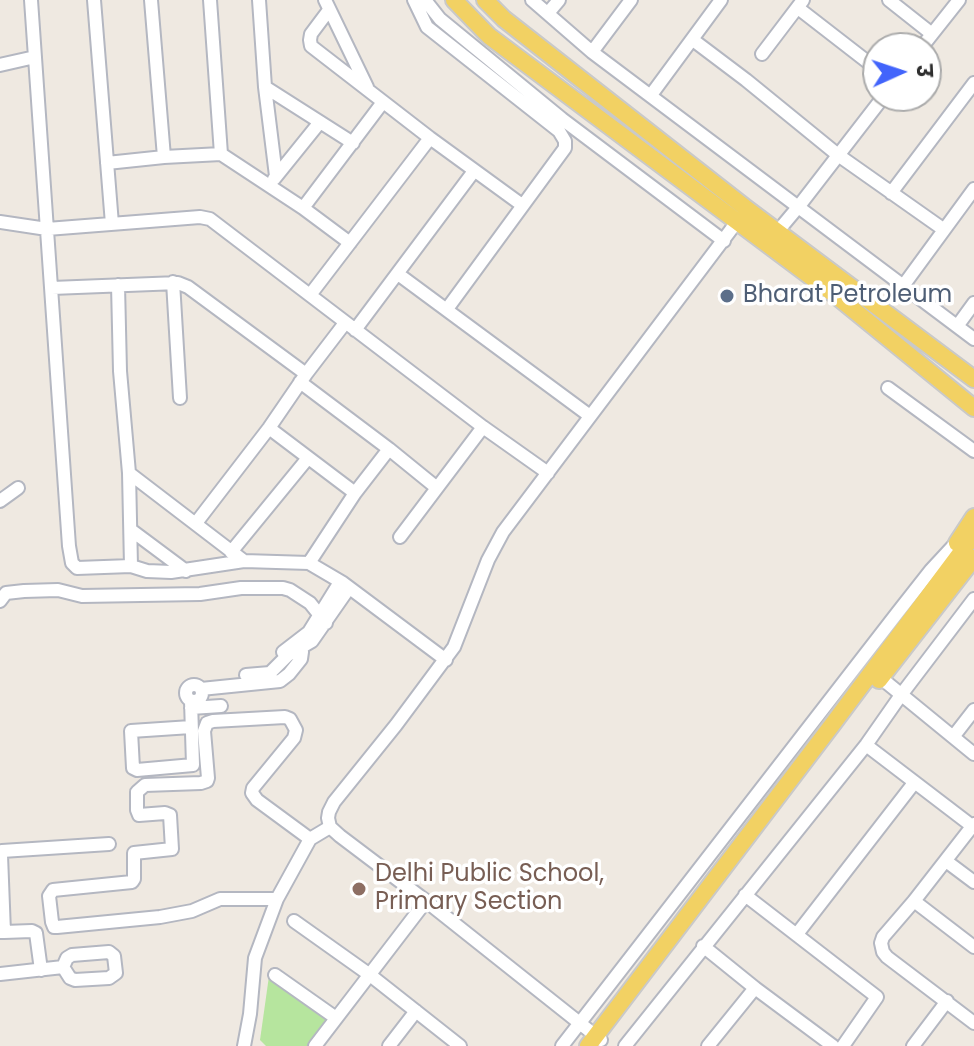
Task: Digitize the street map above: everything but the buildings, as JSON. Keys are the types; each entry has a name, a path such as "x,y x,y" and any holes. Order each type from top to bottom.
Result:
{"main road":[{"path":"454,0 489,36 736,223 821,274 974,379"},
{"path":"485,0 504,19 778,231 821,274"},
{"path":"613,129 625,113"},
{"path":"839,288 970,405 974,418"},
{"path":"950,567 956,543 974,517"},
{"path":"594,1043 974,535"},
{"path":"594,1043 974,558"}],"street":[{"path":"31,0 72,563 77,568 131,566 156,572 186,571 244,561 309,563 345,585 446,660"},
{"path":"94,0 112,224"},
{"path":"151,0 164,157"},
{"path":"210,0 221,154"},
{"path":"259,0 272,181"},
{"path":"414,0 427,27 563,136 565,141 565,148 447,309"},
{"path":"425,0 440,19 562,119 724,241"},
{"path":"532,0 592,52 974,339"},
{"path":"548,13 559,0"},
{"path":"592,52 631,0"},
{"path":"651,95 721,0"},
{"path":"889,0 929,32"},
{"path":"934,32 959,0"},
{"path":"762,54 800,4 862,56"},
{"path":"327,5 311,34 311,46 522,205"},
{"path":"327,5 368,90"},
{"path":"693,40 838,155 943,229"},
{"path":"0,65 35,57"},
{"path":"891,193 974,83"},
{"path":"265,87 353,143"},
{"path":"303,208 383,102"},
{"path":"778,231 872,112"},
{"path":"272,181 320,122"},
{"path":"310,295 430,138"},
{"path":"107,163 221,154 272,181 350,243"},
{"path":"196,523 303,378 398,274 474,171"},
{"path":"903,286 974,189"},
{"path":"0,222 47,229 205,217 548,473"},
{"path":"594,1043 579,1023 330,827 329,812 446,660 495,545 736,223"},
{"path":"398,274 590,416"},
{"path":"52,288 173,282 188,287 437,488"},
{"path":"173,282 180,398"},
{"path":"118,285 131,566"},
{"path":"958,325 974,303"},
{"path":"888,388 974,451"},
{"path":"400,537 483,427"},
{"path":"269,428 355,493"},
{"path":"309,563 355,493 389,449"},
{"path":"231,552 308,458"},
{"path":"129,473 244,561"},
{"path":"0,501 18,488"},
{"path":"131,530 186,571"},
{"path":"562,1046 898,612 956,543"},
{"path":"191,727 131,731 135,769 192,766 191,705 186,696 187,688 194,685 201,689 280,681 299,662 301,644 345,585"},
{"path":"0,601 6,593 15,591 58,590 87,596 200,594 241,588 283,588 310,603 322,619"},
{"path":"625,1046 866,745 974,599"},
{"path":"246,673 268,667 286,648 301,644"},
{"path":"881,678 974,754"},
{"path":"191,705 221,706"},
{"path":"953,737 974,710"},
{"path":"277,899 220,899 192,911 160,917 54,927 49,896 53,890 130,883 134,879 134,853 173,848 170,815 139,815 137,792 145,785 207,781 204,731 207,723 213,721 290,719 296,730 294,738 252,793 310,839"},
{"path":"866,745 973,825 881,943 887,957 974,1023"},
{"path":"797,934 914,783"},
{"path":"244,1046 255,958 277,899 310,839 330,827"},
{"path":"41,970 36,933 2,932 2,851 109,844"},
{"path":"946,861 974,882"},
{"path":"745,895 877,997 843,1046"},
{"path":"315,1046 426,901"},
{"path":"914,901 974,947"},
{"path":"294,921 370,975 460,1046"},
{"path":"703,946 833,1046"},
{"path":"0,974 63,967"},
{"path":"275,975 336,1018"},
{"path":"710,1046 755,988"},
{"path":"913,1046 947,1001"},
{"path":"389,1046 416,1011"}],"green space":[{"path":"269,976 332,1020 311,1046 266,1046 260,1040"}],"place":[{"name":"Bharat Petroleum","path":"727,296"},
{"name":"Delhi Public School, Primary Section","path":"359,889"}]}
